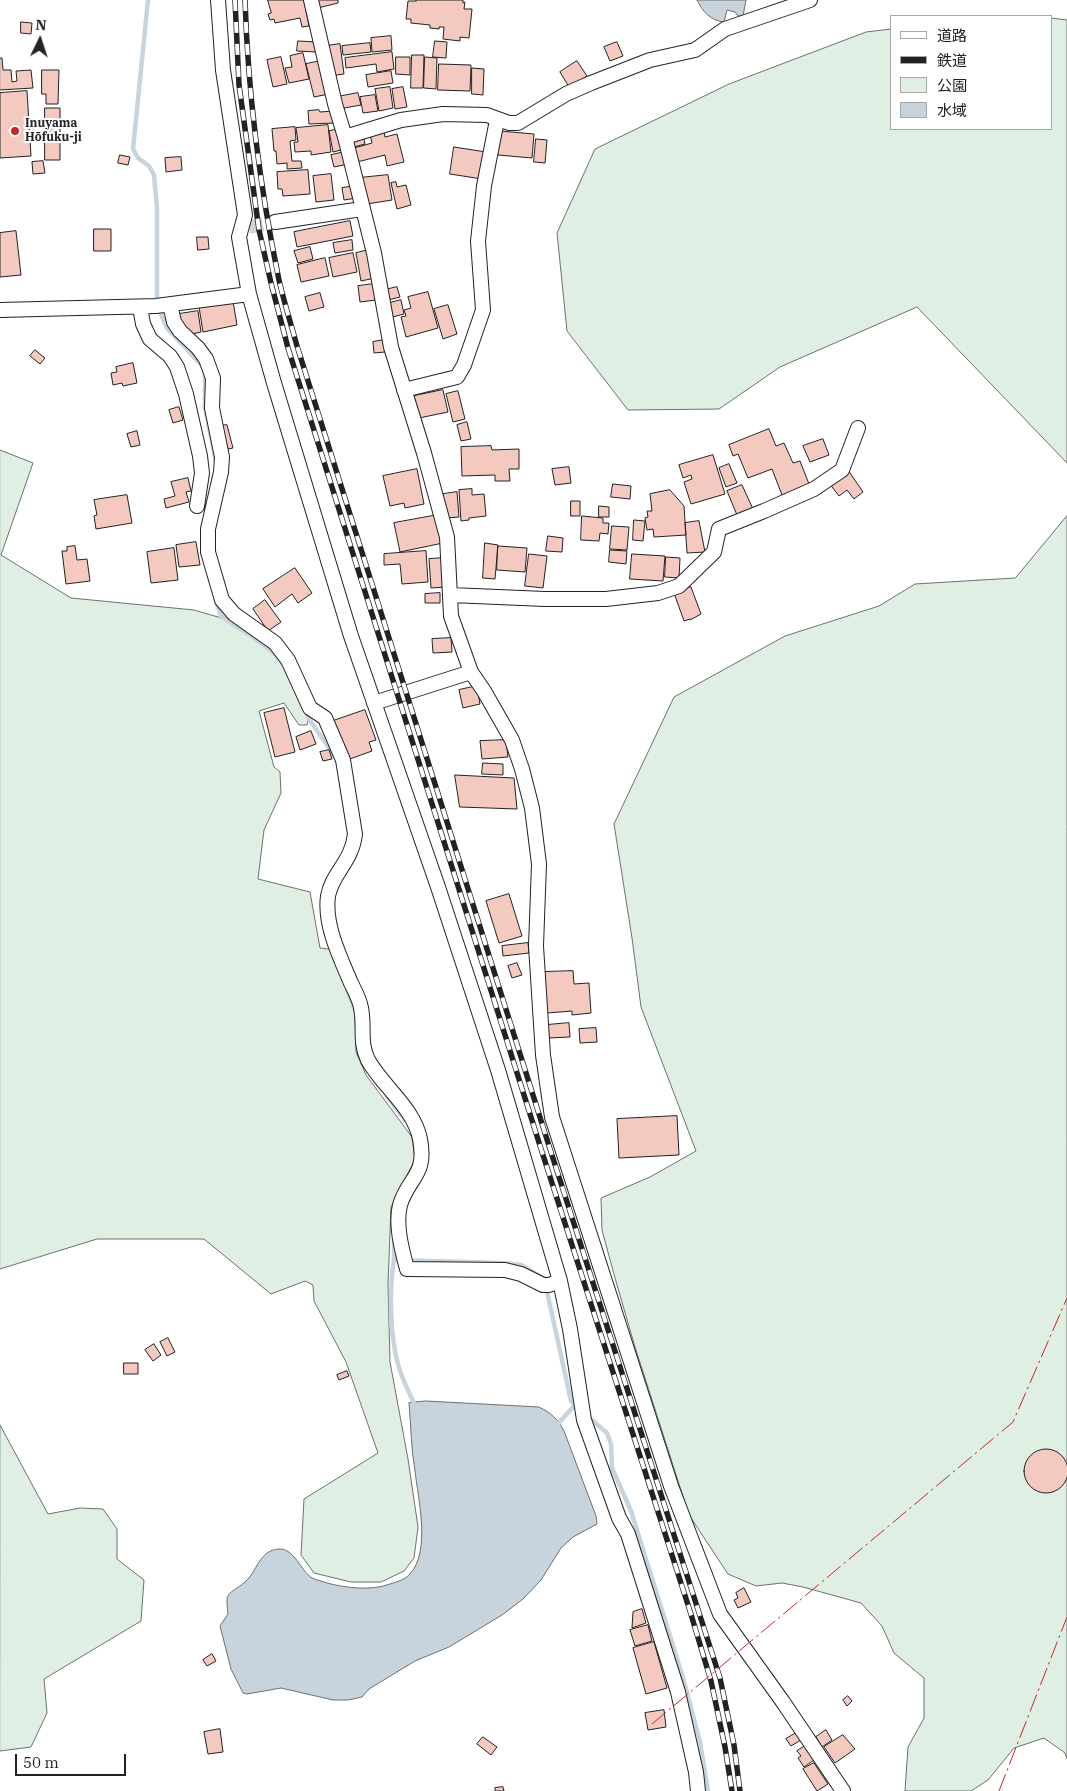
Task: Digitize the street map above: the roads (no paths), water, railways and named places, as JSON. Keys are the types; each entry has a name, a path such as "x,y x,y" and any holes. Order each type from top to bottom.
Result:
{"street":[{"path":"218,0 222,70 244,215 245,227 239,237 249,294 328,563 498,1070 551,1284 570,1329 583,1412 619,1518 628,1534 678,1692 696,1772 698,1791"},
{"path":"311,0 334,104 345,137 374,253 391,347 447,537 451,616 471,672 512,740 532,808 539,864 536,946 538,986 543,1055 552,1117 671,1486 720,1614 783,1702 843,1791"},
{"path":"345,137 401,120 443,114 487,115 496,120 518,123 566,94 591,83 650,60 695,50 725,29 810,0"},
{"path":"404,390 457,377 464,365 480,319 483,310 478,241 484,186 496,120"},
{"path":"275,222 362,209"},
{"path":"0,310 140,307 249,294"},
{"path":"163,305 180,331 198,348 206,359 213,378 212,408 222,457 221,472 208,529 208,552 222,600 234,614 275,644 288,660 310,708 325,718 343,760 354,840 349,856 332,883 328,895 327,914 335,942 361,1006 363,1025 362,1046 377,1074 414,1120 420,1136 422,1155 420,1170 400,1206 400,1240 407,1269 505,1270 551,1284"},
{"path":"140,307 143,324 150,339 170,356 177,367 186,394 202,473 196,506"},
{"path":"451,595 545,599 606,599 658,593 679,586 714,552 719,529 814,489 842,470 858,428"},
{"path":"374,703 471,672"}],"water":[{"path":"697,0 746,0 743,16 738,16 735,12 727,10 724,22 715,20 708,15"},
{"path":"426,1401 539,1407 551,1414 564,1431 596,1516 597,1524 573,1537 561,1548 541,1580 523,1599 502,1615 449,1647 415,1661 369,1689 362,1697 348,1700 333,1700 281,1688 247,1694 243,1693 231,1669 220,1626 228,1614 227,1601 229,1594 249,1578 267,1553 279,1549 289,1552 312,1578 334,1585 375,1588 404,1579 410,1574 420,1552 422,1524 409,1403"}],"waterway":[{"path":"148,0 133,149 138,158 149,166 154,175 157,209 157,300 167,328 205,369 205,407 216,462"},
{"path":"216,601 221,616 273,652 286,668"},
{"path":"304,709 334,755"},
{"path":"347,989 356,1012"},
{"path":"387,1096 405,1120"},
{"path":"394,1238 394,1260 521,1265 543,1278"},
{"path":"394,1260 391,1298 393,1340 400,1370 416,1407"},
{"path":"546,1287 571,1401 578,1409"},
{"path":"557,1425 574,1406"},
{"path":"586,1415 607,1433 611,1444 612,1468 631,1511 684,1681 700,1742 708,1791"}],"tunnel":[{"path":"249,227 275,222"}],"railway":[{"path":"235,0 239,85 259,230 288,348 542,1152 690,1611 711,1681 732,1791"},
{"path":"245,0 256,141 272,245 285,305 550,1149 720,1678 734,1745 740,1791"}],"place":[{"name":"Inuyama Hōfuku-ji","path":"15,131"}]}
